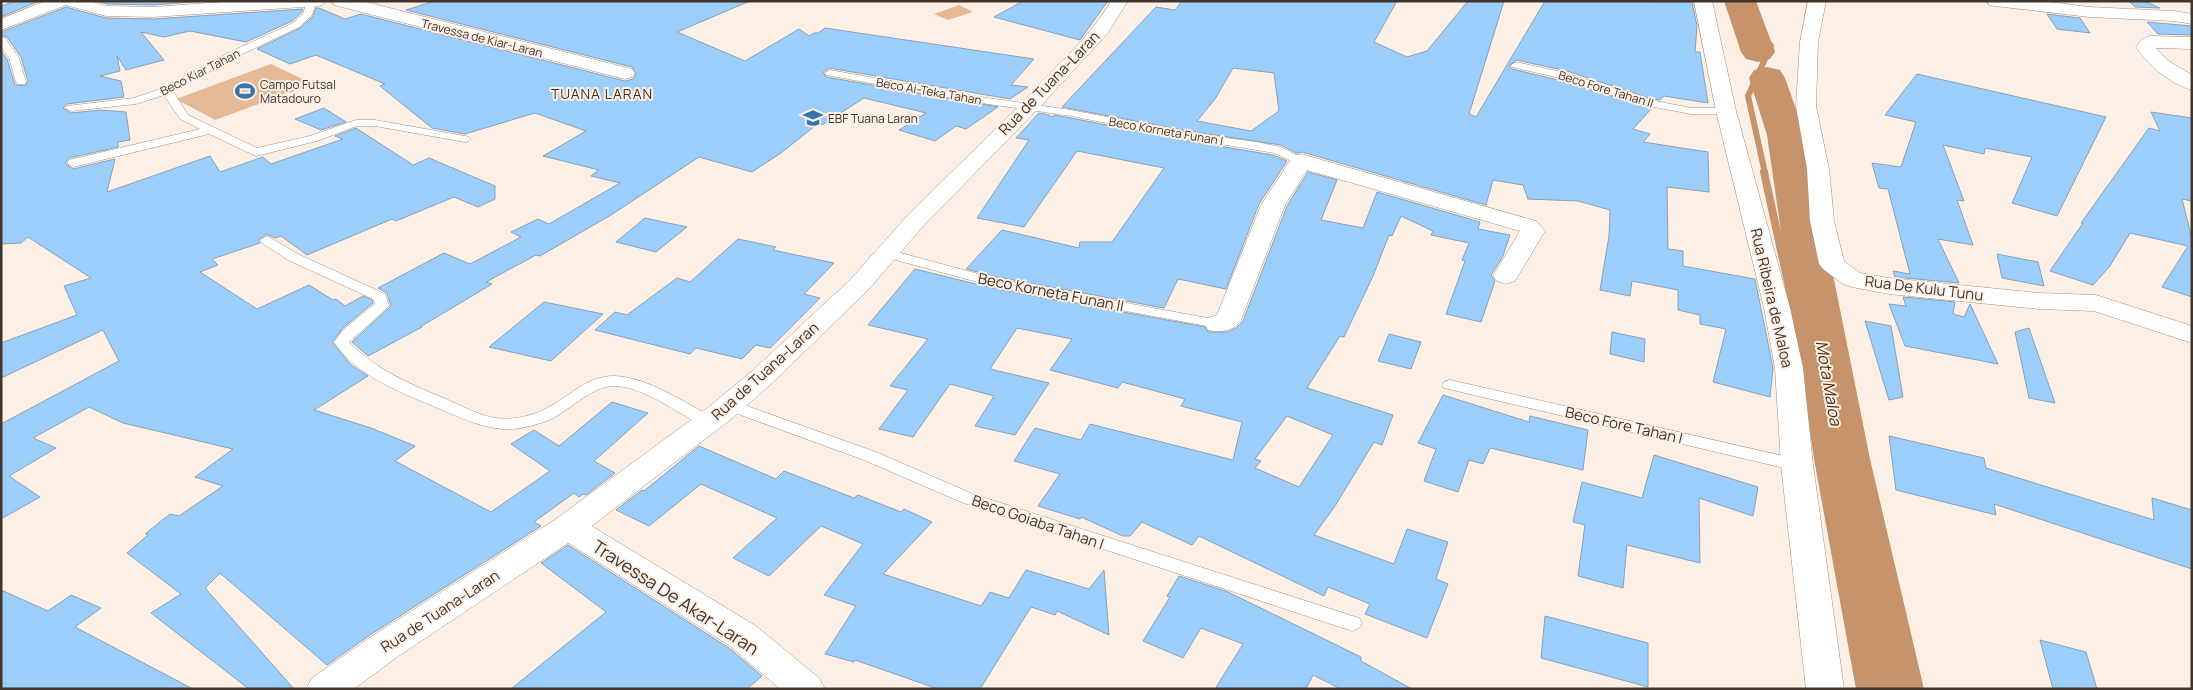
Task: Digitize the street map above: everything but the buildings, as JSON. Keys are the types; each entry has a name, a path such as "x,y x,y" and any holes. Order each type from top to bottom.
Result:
{"street":[{"path":"1,25 61,1"},
{"path":"70,1 106,11 153,12 314,2"},
{"name":"Travessa de Kiar-Laran","path":"340,1 626,73"},
{"name":"Rua de Tuana-Laran","path":"325,689 384,646 568,527 719,413 761,378 859,284 886,253 1029,106 1044,88 1087,47 1120,1"},
{"name":"Rua Ribeira de Maloa","path":"1704,1 1726,111 1777,308 1788,368 1797,465 1826,689"},
{"name":"Rua De Kulu Tunu","path":"1817,1 1809,42 1806,106 1818,169 1822,220 1832,264 1852,279 1889,286 2039,301 2096,303 2192,335"},
{"path":"1995,1 2054,9 2192,18"},
{"path":"2192,44 2150,42 2145,47 2160,64 2192,84"},
{"path":"1218,324 1228,320 1273,205 1301,161 1528,226 1533,231 1506,276"},
{"name":"Travessa De Akar-Laran","path":"568,527 743,636 806,689"}],"lane":[{"name":"Beco Kiar Tahan","path":"71,108 136,101 167,90 232,55 296,25 307,15 314,2"},
{"path":"1,40 14,58 21,82"},
{"name":"Beco Fore Tahan II","path":"1516,65 1562,75 1644,102 1691,111 1726,111"},
{"name":"Beco Ai-Teka Tahan","path":"830,73 974,99 1029,106"},
{"path":"167,90 184,117 256,152 313,139 356,123 375,123 465,139"},
{"name":"Beco Korneta Funan I","path":"1029,106 1188,136 1277,150 1301,161"},
{"path":"73,163 210,130"},
{"name":"Beco Goiaba Tahan I","path":"267,240 292,258 349,281 380,297 382,304 376,312 346,333 342,342 352,356 387,380 481,421 506,424 531,420 550,413 596,383 616,380 719,413 870,456 967,498 1001,510 1352,624"},
{"name":"Beco Korneta Funan II","path":"886,253 996,283 1218,324"},
{"name":"Beco Fore Tahan I","path":"1450,384 1797,465"}],"shaded area":[{"path":"959,5 973,12 948,20 934,14"},
{"name":"Campo Futsal Matadouro","path":"271,64 313,84 215,120 176,99"}],"waterway":[{"name":"Mota Maloa","path":"1740,1 1758,52"},
{"path":"1763,35 1771,46 1748,96 1765,173"},
{"name":"Mota Maloa","path":"1767,78 1786,135 1842,459 1890,689"},
{"path":"1764,172 1813,398"},
{"path":"1813,397 1876,689"}],"place":[{"name":"Campo Futsal Matadouro","path":"245,91"},
{"name":"EBF Tuana Laran","path":"813,118"}],"district":[{"name":"TUANA LARAN","path":"602,93"}]}
